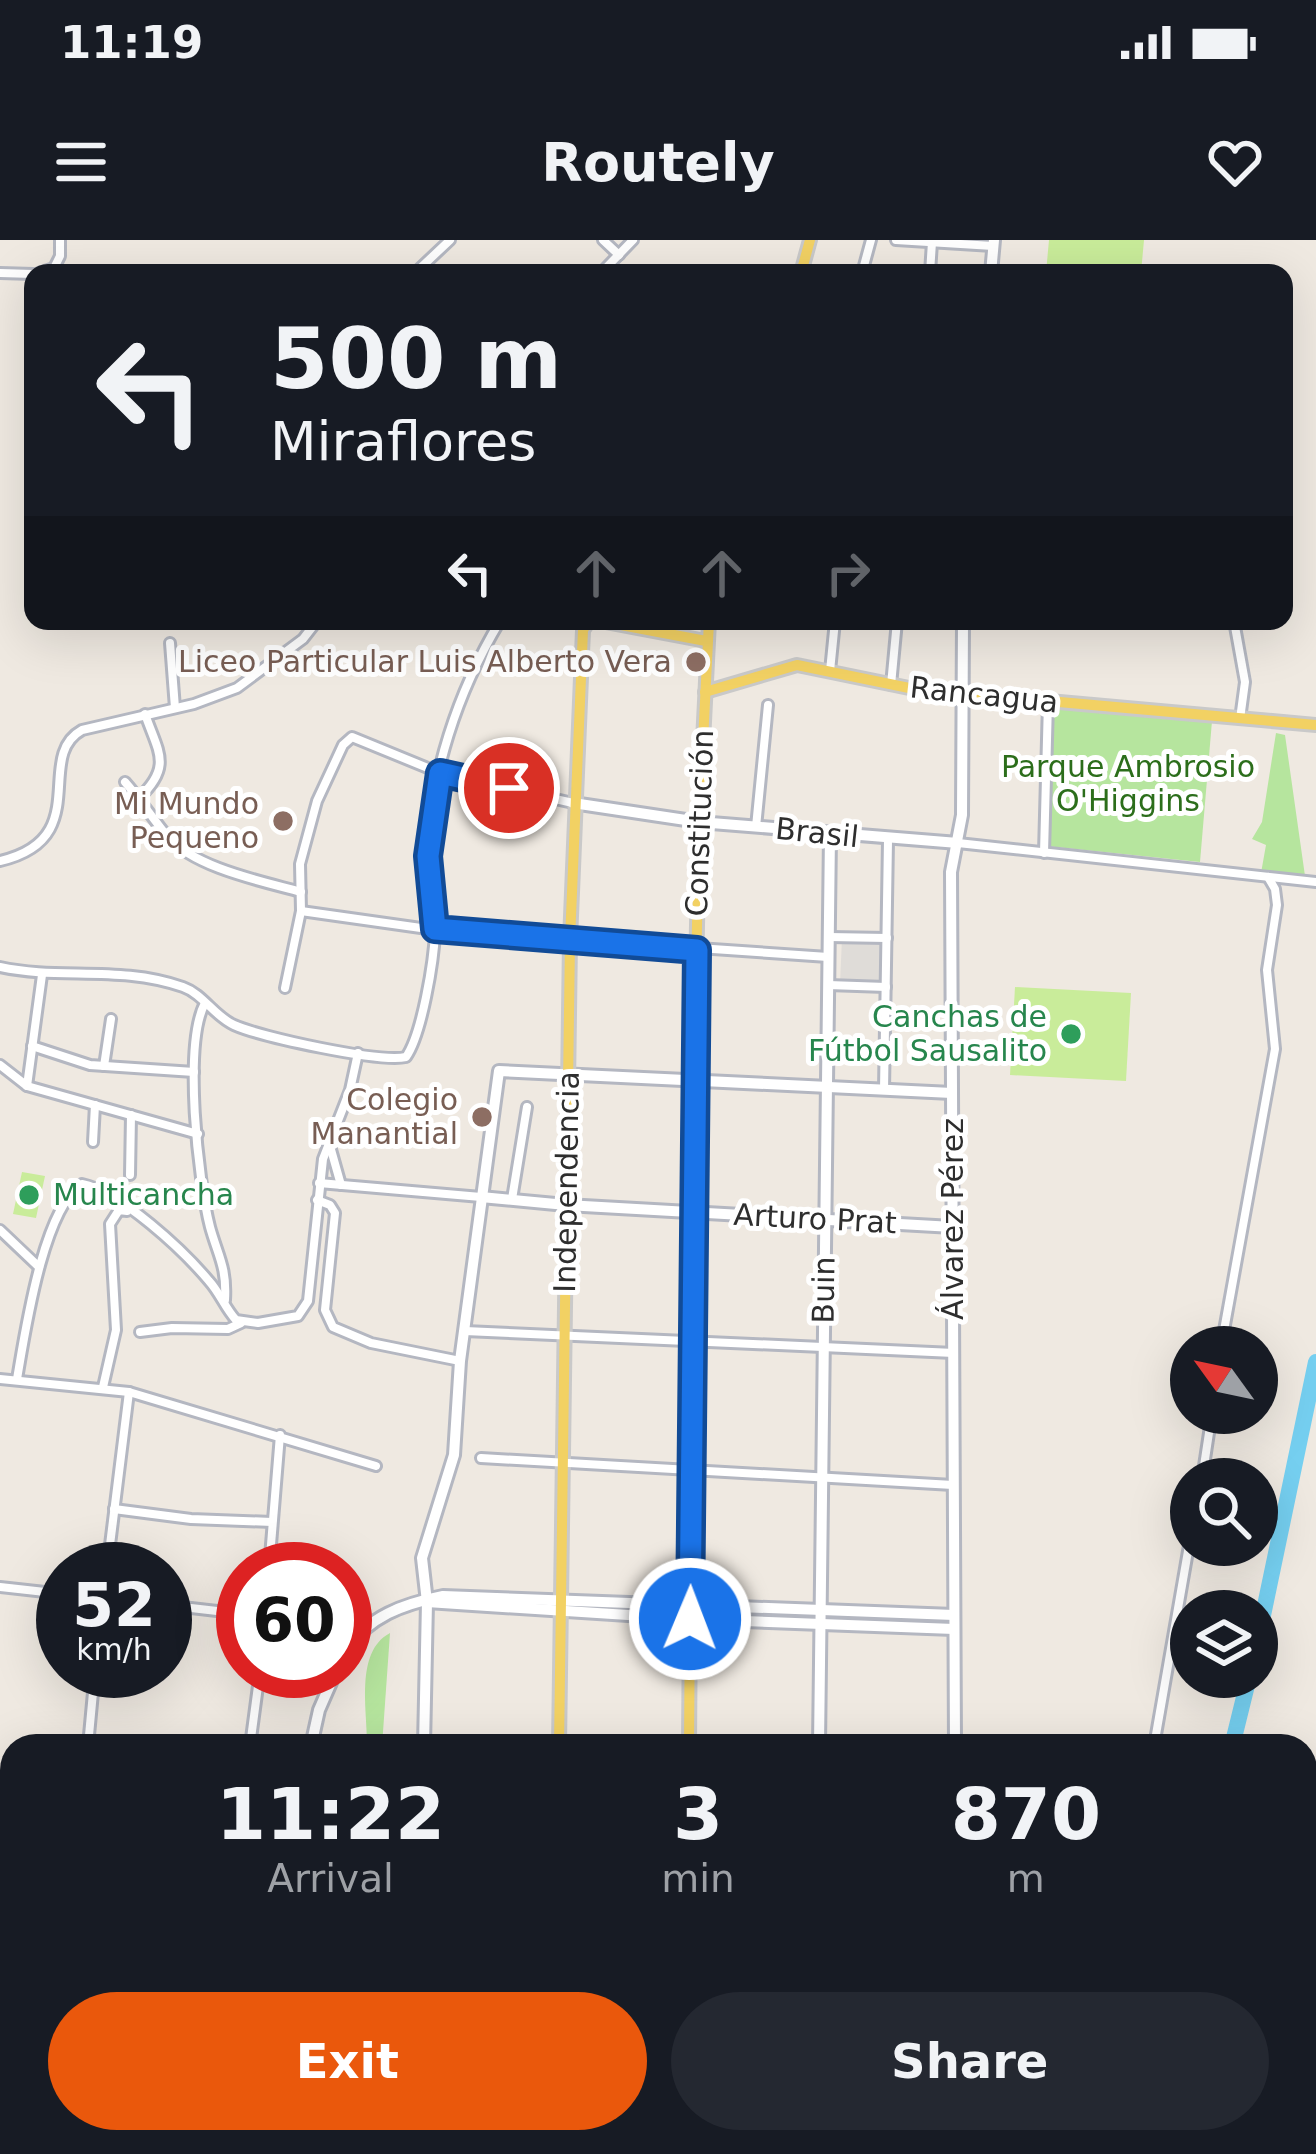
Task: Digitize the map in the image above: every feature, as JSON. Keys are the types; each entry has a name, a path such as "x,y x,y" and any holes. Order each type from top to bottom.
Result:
{"main road":[{"name":"Independencia","path":"559,1734 570,940 583,630"},
{"path":"661,630 706,640"},
{"name":"Constitución","path":"689,1734 694,1080 708,630"},
{"name":"Rancagua","path":"705,692 784,666 962,695 1316,725"}],"street":[{"path":"425,264 450,240"},
{"path":"603,240 620,256"},
{"path":"611,264 633,240"},
{"path":"896,240 993,243"},
{"path":"0,861 31,850 52,830 64,753 71,737 237,688 310,630"},
{"path":"0,967 42,975 59,970 131,976 184,987 239,1027 358,1053 406,1058 417,1030 435,929 428,856 438,763 469,680 495,630"},
{"path":"830,671 834,630"},
{"path":"891,686 896,630"},
{"name":"Álvarez Pérez","path":"955,1734 951,872 962,815 963,630"},
{"path":"1236,630 1245,682 1240,718"},
{"path":"170,643 175,708"},
{"path":"1044,853 1048,702"},
{"path":"756,826 768,705"},
{"path":"139,798 156,780 162,754 145,714"},
{"name":"Brasil","path":"301,892 300,864 317,801 343,745 352,737 440,773 573,802 699,822 958,843 1316,882"},
{"path":"125,782 168,837 181,846 227,871 301,892 285,988"},
{"name":"Buin","path":"819,1734 830,835"},
{"path":"884,1090 888,840"},
{"path":"1225,1326 1275,1049 1267,970 1276,895 1268,878"},
{"path":"301,911 435,929 829,957"},
{"path":"829,937 886,938"},
{"path":"27,1086 42,975"},
{"path":"828,985 886,987"},
{"path":"206,1003 199,1015 194,1072 197,1134 210,1227 226,1276 225,1301"},
{"path":"104,1066 111,1019"},
{"path":"32,1046 104,1066 194,1072"},
{"path":"140,1332 228,1329 242,1323 279,1321 303,1310 308,1301 320,1183 358,1053"},
{"path":"0,1064 27,1086 197,1134"},
{"path":"424,1734 427,1601 422,1558 454,1455 460,1361 499,1071 952,1093"},
{"path":"93,1142 95,1105"},
{"path":"512,1199 526,1107"},
{"path":"130,1175 131,1114"},
{"path":"330,1146 340,1185"},
{"name":"Arturo Prat","path":"320,1183 566,1205 952,1227"},
{"path":"17,1379 39,1267 69,1192 82,1184 103,1188 132,1211 208,1279 242,1323"},
{"path":"317,1200 330,1204 334,1213 325,1310 333,1327 371,1343 460,1361"},
{"path":"104,1388 116,1330 110,1224 119,1210 132,1211"},
{"path":"0,1230 39,1267"},
{"path":"465,1331 954,1353"},
{"path":"0,1379 129,1392 376,1466"},
{"path":"110,1542 129,1392"},
{"path":"271,1542 280,1436"},
{"path":"481,1458 953,1485"},
{"path":"114,1509 191,1519 272,1522"},
{"path":"1156,1734 1185,1566"},
{"path":"0,1587 36,1591"},
{"path":"372,1621 383,1613 443,1596 690,1612 954,1615"},
{"path":"820,1616 954,1629"},
{"path":"89,1734 92,1698"},
{"path":"252,1734 256,1698"},
{"path":"314,1734 324,1698"}],"green space":[{"path":"1049,240 1144,240 1142,264 1047,264"},
{"name":"Parque Ambrosio O'Higgins","path":"1054,704 1212,721 1200,862 1046,846"},
{"path":"1276,733 1285,735 1305,876 1261,873 1266,845 1252,839 1262,822"},
{"name":"Canchas de Fútbol Sausalito","path":"1015,987 1131,993 1126,1081 1010,1075"},
{"name":"Multicancha","path":"22,1172 45,1176 36,1218 13,1214"},
{"path":"390,1633 383,1734 366,1734 365,1698 372,1698 372,1652"}],"shaded area":[{"path":"842,938 884,939 882,985 840,984"}],"waterway":[{"path":"1268,1590 1316,1362"},
{"path":"1235,1734 1244,1698"}],"place":[{"name":"Liceo Particular Luis Alberto Vera","path":"696,662"},
{"name":"Mi Mundo Pequeno","path":"283,821"},
{"name":"Canchas de Fútbol Sausalito","path":"1071,1034"},
{"name":"Colegio Manantial","path":"482,1117"},
{"name":"Multicancha","path":"29,1195"}],"route":[{"path":"509,788 440,773 428,856 435,929 697,950 690,1619"}]}
